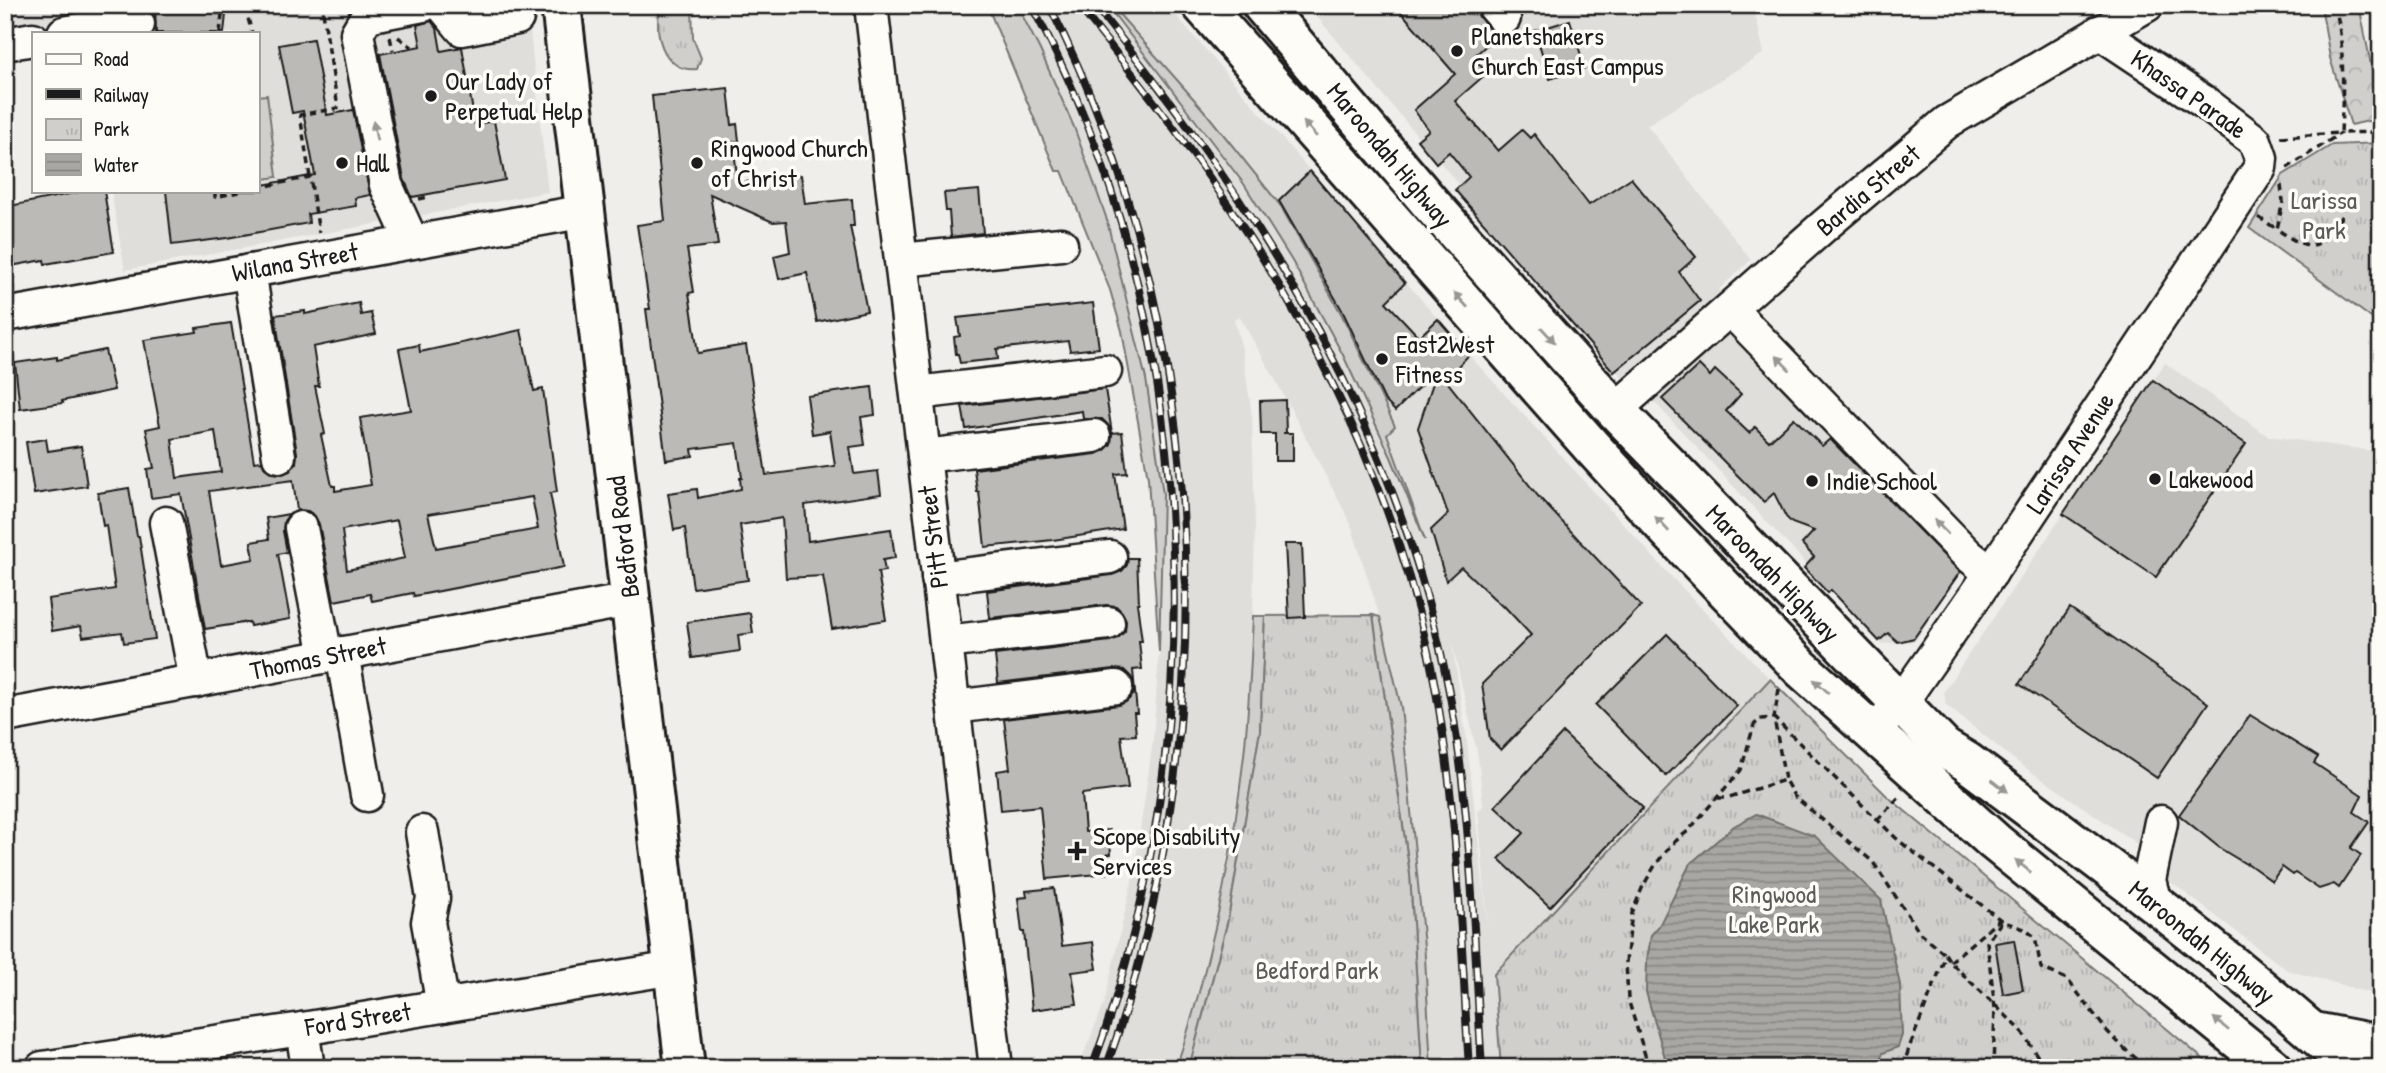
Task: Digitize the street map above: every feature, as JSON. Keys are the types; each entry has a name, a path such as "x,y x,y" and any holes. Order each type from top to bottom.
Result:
{"main road":[{"name":"Bedford Road","path":"561,5 685,1068"},
{"name":"Maroondah Highway","path":"1202,5 1667,529 1801,668 1995,842 2273,1068"},
{"name":"Maroondah Highway","path":"1262,5 1430,203 1615,410 1944,748 1967,762 2155,903 2314,1032 2353,1068"},
{"path":"1362,188 1394,159"},
{"path":"2076,909 2105,865"},
{"path":"2314,1032 2381,1045"}],"street":[{"path":"412,242 386,185 357,33 367,16 423,5"},
{"path":"442,5 462,29 517,18 516,5"},
{"name":"Pitt Street","path":"871,5 996,1068"},
{"name":"Bardia Street","path":"1615,410 1947,122 2147,5"},
{"path":"70,32 138,24"},
{"name":"Khassa Parade","path":"2099,32 2204,102 2265,161"},
{"path":"5,44 32,39"},
{"name":"Larissa Avenue","path":"1872,732 1900,704 1991,573 2265,161"},
{"name":"Wilana Street","path":"5,315 586,211"},
{"path":"901,260 1062,244"},
{"path":"249,271 279,456"},
{"path":"1730,309 1968,555 1991,573"},
{"path":"916,383 1104,361"},
{"path":"924,456 1094,436"},
{"path":"166,523 196,681"},
{"path":"301,528 335,654 368,795"},
{"path":"938,571 1109,550"},
{"name":"Thomas Street","path":"5,716 630,600"},
{"path":"946,642 1108,623"},
{"path":"954,707 1116,687"},
{"path":"2105,865 2138,853 2151,840 2161,822 2149,880 2155,903"},
{"path":"422,832 433,898 428,922 443,1006"},
{"name":"Ford Street","path":"42,1068 302,1029 674,968"},
{"path":"302,1029 308,1068"}],"path":[{"path":"220,32 223,5"},
{"path":"252,32 244,6 255,5"},
{"path":"320,237 300,115 338,108 322,5"},
{"path":"2335,5 2341,28 2344,72 2342,133"},
{"path":"396,36 412,47"},
{"path":"390,37 393,50"},
{"path":"2277,229 2283,201 2265,161 2286,136 2377,132"},
{"path":"259,188 310,177"},
{"path":"215,192 215,197 239,192"},
{"path":"2260,219 2299,244 2307,246 2323,241 2344,212"},
{"path":"1780,684 1774,718 1786,780 1794,796 1874,862 1919,932 1946,955 1950,962 2021,1030 2041,1067"},
{"path":"1649,1068 1628,999 1626,962 1632,913 1656,864 1741,770 1754,724 1760,719 1774,718 1898,840 2001,920 2024,929 2035,937 2041,968 2067,979 2107,1031 2148,1068"},
{"path":"1718,798 1786,780"},
{"path":"1950,962 2001,920"},
{"path":"1993,1068 1992,1041 1996,1008 1987,942 2001,920"},
{"path":"1903,1068 1946,955"}],"shaded area":[{"path":"10,5 527,5 548,192 125,270 111,192 259,192 259,32 140,32 137,9 14,29"},
{"path":"1017,5 1107,5 1244,184 1292,261 1343,355 1418,522 1387,434 1280,205 1207,114 1111,5 1167,5 1469,355 1669,574 1770,679 1494,974 1501,1068 1431,1068 1425,957 1401,707 1380,617 1350,522 1239,316 1234,319 1242,349 1252,415 1255,527 1253,616 1244,754 1216,928 1176,1068 1078,1068 1104,1004 1134,872 1153,741 1159,652 1163,494 1146,379 1106,217 1074,127","holes":["1452,642 1478,757 1483,806 1478,811 1488,926 1467,742"]},
{"path":"1307,5 1753,5 1764,53 1647,125 1751,260 1719,289 1975,551 1915,641 1882,644 1657,405 1617,372"},
{"path":"2165,363 2268,436 2381,452 2381,996 2287,970 2155,870 2137,844 2017,762 1946,705 1944,691"}],"green space":[{"path":"661,5 692,5 693,38 701,58 697,69 685,69 668,58 659,38"},
{"path":"987,5 1017,5 1074,127 1106,217 1146,379 1163,494 1159,652 1148,478 1122,331 1110,290 1062,171 1056,171"},
{"path":"1107,5 1111,5 1207,114 1280,205 1342,315 1395,426 1387,434 1425,540 1391,457 1343,355 1292,261 1244,184"},
{"path":"2321,5 2359,5 2374,80 2377,119 2351,125 2330,58"},
{"path":"267,95 277,177 259,180 259,96"},
{"name":"Larissa Park","path":"2381,143 2381,325 2249,228 2283,175 2332,145"},
{"path":"1373,615 1380,617 1401,707 1425,957 1431,1068 1422,1068 1410,875"},
{"name":"Bedford Park","path":"1373,615 1410,875 1422,1068 1189,1068 1228,920 1260,731 1265,616"},
{"path":"1253,616 1265,616 1260,731 1228,920 1189,1068 1176,1068 1209,952 1233,834 1246,738"},
{"name":"Ringwood Lake Park","path":"1770,679 1887,796 2214,1068 1501,1068 1494,974"}],"water":[{"path":"1756,814 1815,836 1881,900 1900,985 1902,1035 1898,1047 1883,1053 1877,1068 1668,1068 1646,992 1651,935 1659,926 1690,864 1734,826"}],"building":[{"path":"155,5 227,5 224,32 156,32"},
{"path":"1395,5 1475,5 1479,17 1498,35 1473,57 1487,73 1455,101 1498,151 1522,130 1530,138 1534,134 1589,205 1631,178 1696,257 1679,272 1700,301 1614,372 1455,190 1469,177 1449,152 1436,163 1417,140 1429,130 1414,110 1455,74"},
{"path":"1570,20 1585,68 1550,79 1535,31"},
{"name":"Our Lady of Perpetual Help","path":"431,21 437,28 441,51 462,47 475,124 494,121 505,180 412,197 404,179 380,54 421,46 417,25"},
{"path":"313,39 327,115 353,110 370,195 355,198 356,206 308,214 309,223 172,245 166,192 259,192 259,186 315,175 303,111 292,113 279,45"},
{"path":"728,88 732,125 737,124 739,141 733,142 738,183 801,175 805,204 852,199 854,226 850,226 867,311 817,322 807,273 779,279 774,256 790,252 786,221 773,222 710,194 718,245 687,249 694,292 689,293 698,353 746,345 766,475 835,466 830,431 812,434 807,396 872,387 875,415 861,417 865,445 850,447 854,474 878,471 881,494 805,505 808,541 891,529 895,558 883,560 885,571 878,572 886,620 832,629 823,576 786,578 782,518 740,525 748,580 693,588 685,528 674,530 668,493 697,489 698,498 741,489 742,478 737,443 692,449 693,456 666,460 646,309 650,309 637,225 665,221 652,96"},
{"path":"1310,171 1405,283 1386,302 1419,337 1438,319 1469,355 1445,379 1538,496 1641,606 1501,750 1490,739 1482,684 1531,635 1461,567 1446,581 1431,530 1448,514 1418,428 1438,368 1395,411 1385,401 1342,310 1279,201"},
{"path":"979,190 983,233 951,237 949,211 946,211 944,193"},
{"path":"79,192 104,192 114,252 45,264 44,260 5,267 5,207"},
{"path":"359,303 361,315 371,313 376,334 313,347 319,386 315,386 325,434 321,435 335,491 371,485 360,418 411,410 399,349 419,345 420,352 521,330 534,391 543,389 557,492 550,493 564,567 414,596 413,593 372,601 370,594 334,601 319,524 315,516 308,511 297,510 293,480 209,491 221,565 254,559 251,542 269,539 266,518 289,514 284,521 283,531 287,552 278,554 290,619 250,626 249,622 205,629 181,494 151,498 147,469 154,468 146,429 160,426 144,340 197,332 196,328 231,323 254,462 262,461 265,468 272,473 283,474 290,471 296,463 297,453 275,315 305,311 305,314","holes":["215,431 221,472 177,478 172,439","532,497 538,529 436,548 428,514","397,520 405,558 347,570 342,530"]},
{"path":"1093,303 1099,348 1070,351 1068,341 997,349 998,359 960,363 956,354 954,337 960,336 957,318"},
{"path":"105,350 114,390 62,401 63,403 20,409 15,363 57,357 57,360"},
{"path":"1699,365 1710,376 1715,370 1741,394 1726,411 1749,433 1755,427 1769,441 1794,418 1822,446 1830,439 1960,572 1914,638 1898,642 1888,633 1879,641 1831,590 1828,593 1804,568 1814,557 1802,544 1814,531 1792,523 1774,493 1764,502 1662,399"},
{"name":"Lakewood","path":"2153,380 2246,444 2156,577 2063,514"},
{"path":"1105,389 1112,433 1102,419 1083,419 1082,411 966,429 962,406"},
{"path":"1285,400 1286,433 1293,433 1293,461 1275,461 1275,434 1261,434 1260,401"},
{"path":"1122,432 1127,473 1115,474 1123,529 985,547 974,469 1096,454 1111,444 1112,433"},
{"path":"46,439 48,451 81,446 87,486 34,494 26,442"},
{"path":"129,488 155,639 124,643 122,632 83,637 81,626 52,631 48,599 115,589 106,525 103,526 98,493"},
{"path":"1285,544 1302,544 1305,617 1289,618"},
{"path":"1128,558 1137,558 1142,669 1133,670 1137,713 1134,713 1136,735 1121,736 1128,788 1082,794 1085,832 1109,830 1111,854 1106,855 1108,873 1047,879 1040,806 1001,810 997,771 1010,769 1004,719 1119,705 1133,695 1134,684 1124,670 1114,669 998,683 995,655 1110,641 1125,631 1126,620 1116,606 1106,605 990,618 987,591 1112,575 1122,571"},
{"path":"2070,608 2208,703 2157,778 2019,684"},
{"path":"750,613 753,633 738,635 740,651 692,658 687,622"},
{"path":"1667,634 1737,706 1666,776 1596,705"},
{"path":"2250,715 2318,757 2314,763 2362,795 2354,812 2369,822 2351,848 2361,855 2339,888 2334,884 2319,889 2282,867 2272,881 2221,849 2179,815"},
{"path":"1563,733 1643,808 1550,907 1499,859 1524,833 1495,806"},
{"path":"1054,888 1062,946 1093,942 1097,969 1072,972 1077,1004 1032,1010 1018,898 1027,897 1026,891"},
{"path":"2014,940 2023,990 2003,994 1995,943"}],"railway":[{"path":"1031,5 1088,126 1130,256 1158,391 1172,529 1172,669 1159,806 1132,940 1092,1068"},
{"path":"1049,5 1093,101 1128,200 1154,302 1173,405 1183,509 1186,614 1180,719 1168,823 1143,947 1106,1068"},
{"path":"1078,5 1178,134 1232,210 1270,270 1337,393 1366,456 1391,521 1412,588 1439,707 1452,810 1469,1068"},
{"path":"1094,5 1215,164 1269,246 1318,331 1362,418 1399,509 1429,603 1458,747 1471,884 1482,1068"}],"place":[{"name":"Planetshakers Church East Campus","path":"1457,51"},
{"name":"Our Lady of Perpetual Help","path":"431,96"},
{"name":"Hall","path":"342,163"},
{"name":"Ringwood Church of Christ","path":"697,163"},
{"name":"East2West Fitness","path":"1382,359"},
{"name":"Lakewood","path":"2155,479"},
{"name":"Indie School","path":"1812,481"},
{"name":"Scope Disability Services","path":"1077,851"}]}
